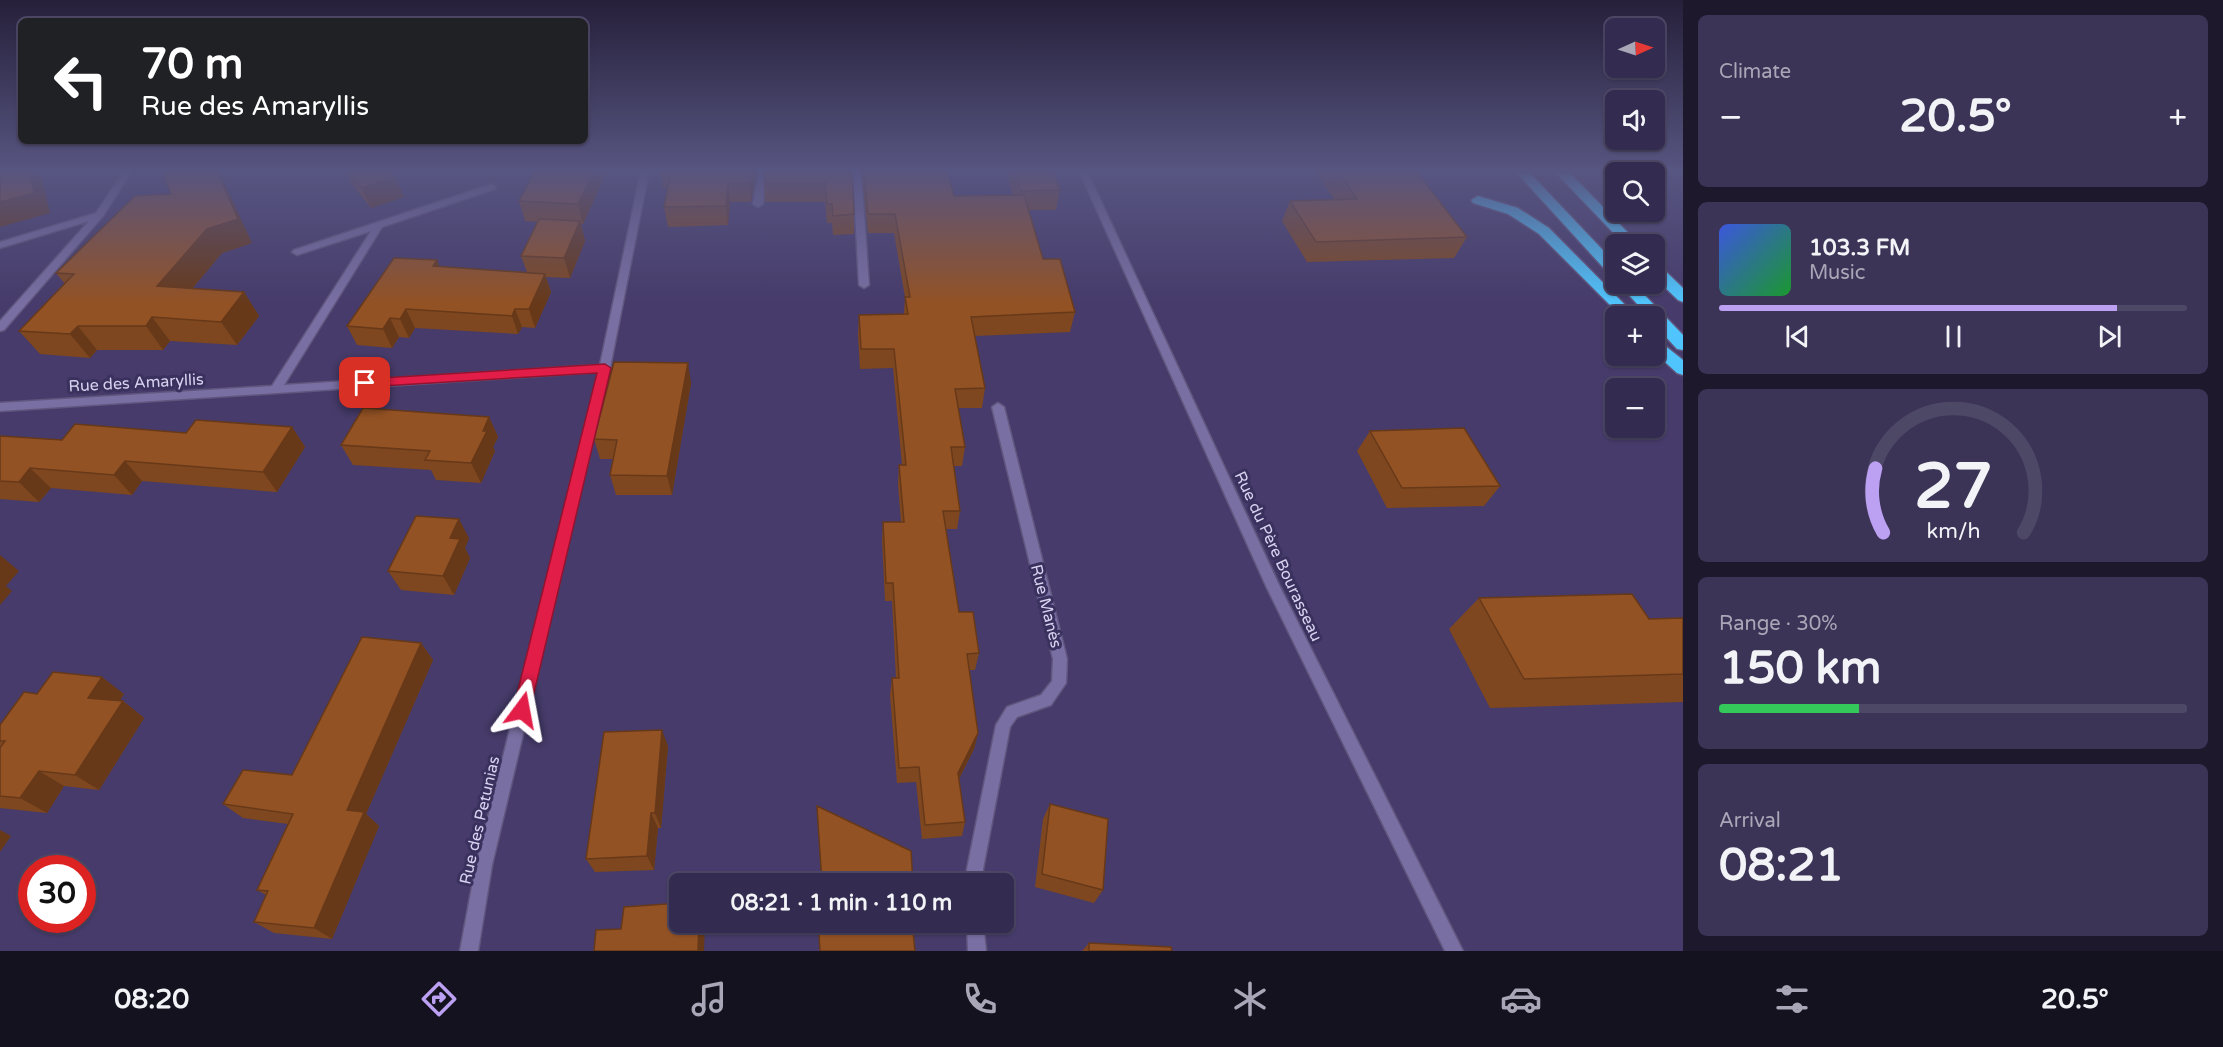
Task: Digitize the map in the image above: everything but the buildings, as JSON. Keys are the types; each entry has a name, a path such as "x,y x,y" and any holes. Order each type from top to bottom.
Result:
{"highway":[{"path":"1520,215 1544,231 1619,306"},
{"path":"1562,215 1605,261"},
{"path":"1604,215 1622,234"},
{"path":"1665,279 1683,297"},
{"path":"1635,294 1683,345"},
{"path":"1665,352 1683,369"}],"street":[{"path":"0,245 96,215"},
{"path":"0,328 99,215"},
{"path":"297,252 408,215"},
{"name":"Rue des Petunias","path":"469,951 487,853 605,368 636,215"},
{"path":"860,215 864,285"},
{"name":"Rue du Père Bourasseau","path":"1103,215 1273,586 1454,951"},
{"path":"275,390 379,225"},
{"name":"Rue des Amaryllis","path":"0,407 605,368"},
{"name":"Rue Manès","path":"976,873 1003,725 1012,712 1046,700 1059,683 1060,659 998,407"},
{"path":"976,933 977,951"}],"route":[{"path":"365,383 605,368 522,710"}]}
